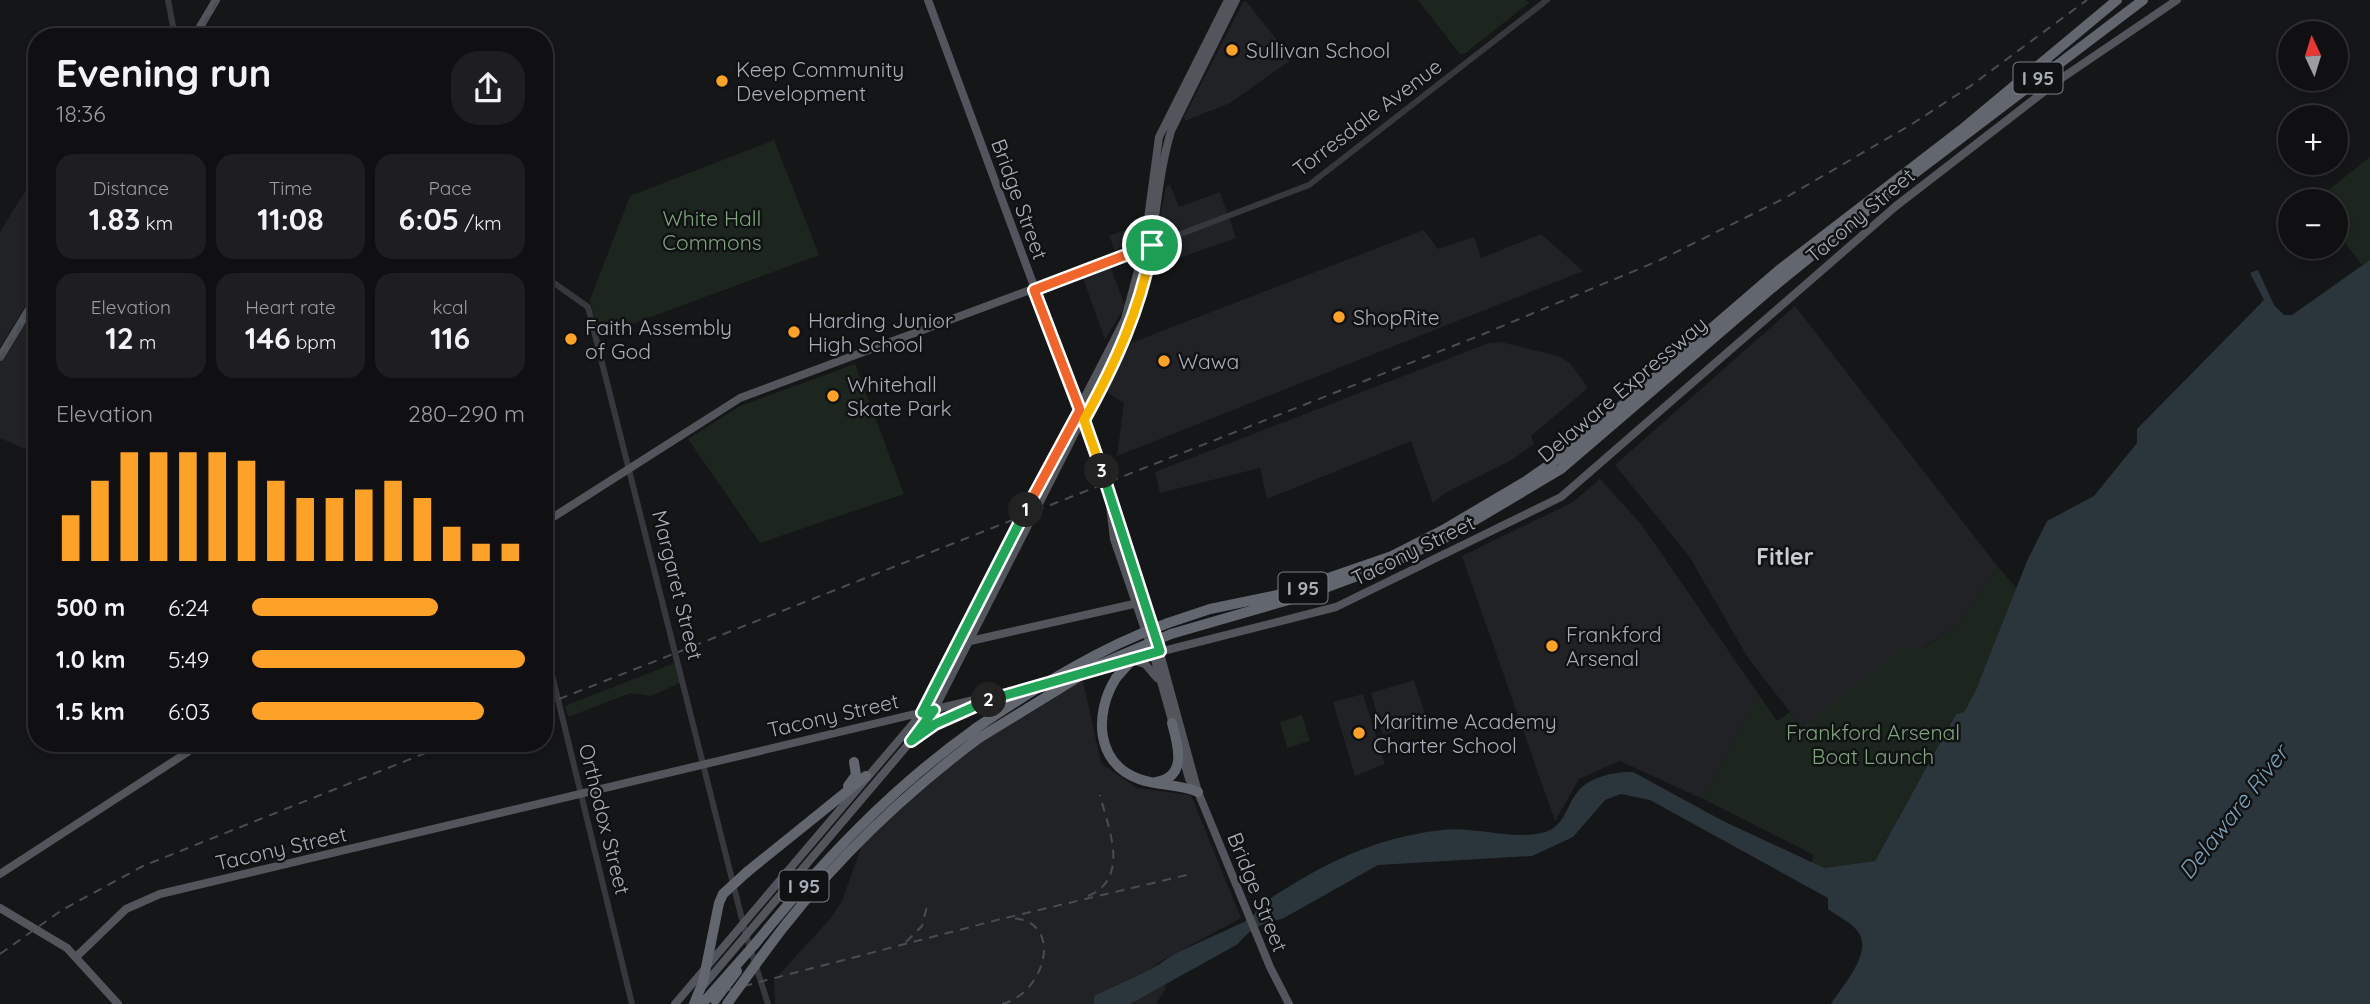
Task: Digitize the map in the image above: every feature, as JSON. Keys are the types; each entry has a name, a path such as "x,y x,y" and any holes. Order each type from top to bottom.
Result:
{"highway":[{"name":"Delaware Expressway","path":"1933,156 2116,0"},
{"name":"Delaware Expressway","path":"1171,632 1347,582 1444,534 1569,451 1629,406 1781,274 1933,156 2143,0"},
{"name":"Delaware Expressway","path":"727,1004 761,957 848,853 871,814 920,770 978,733 1098,665 1171,632 1210,608 1282,594 1333,578 1434,539"},
{"path":"1171,632 1139,654 1116,678 1104,703 1102,740 1112,758 1126,773 1154,783 1198,792"},
{"path":"1154,783 1168,779 1177,769 1179,752 1172,723"},
{"name":"Delaware Expressway","path":"714,1002 755,944 860,833 925,781 978,733"},
{"path":"829,805 854,780 854,762"},
{"path":"694,1004 703,982 723,894 866,776"},
{"path":"702,1004 755,944"},
{"path":"733,1004 761,957"}],"main road":[{"path":"199,28 216,0"},
{"name":"Bridge Street","path":"928,0 1108,489 1139,602 1198,792 1289,1004"},
{"path":"675,1004 745,930 911,741 934,710 1084,420 1134,317 1144,288 1160,152 1159,137 1228,0"},
{"path":"1160,152 1237,0"},
{"name":"Tacony Street","path":"76,957 126,909 152,897 1003,694 1336,607 1561,497 1896,206 2059,80 2177,0"},
{"path":"1159,137 1171,131"},
{"path":"688,1004 866,776 922,713 1080,410 1130,306 1148,247"},
{"name":"Torresdale Avenue","path":"553,517 740,398 1148,247"},
{"path":"0,357 28,311"},
{"path":"960,643 1139,602"},
{"name":"Bridge Street","path":"1156,652 1162,689 1172,723 1189,779 1198,792"},
{"path":"1129,659 1145,664 1162,689"},
{"path":"911,741 935,724 1003,694"},
{"path":"0,874 188,752"},
{"path":"0,908 76,957 118,1004"}],"street":[{"path":"168,0 173,28"},
{"name":"Torresdale Avenue","path":"1148,247 1309,185 1547,0"},
{"name":"Margaret Street","path":"553,282 587,304 745,930 768,1004"},
{"name":"Orthodox Street","path":"553,679 632,1004"}],"shaded area":[{"path":"1246,1 1292,59 1230,103 1185,121 1184,117 1243,2"},
{"path":"1170,185 1179,207 1220,192 1236,238 1165,263 1153,236 1115,250 1109,236 1160,217 1166,186"},
{"path":"28,187 28,302 0,347 0,232"},
{"path":"1424,230 1438,249 1474,237 1481,258 1541,234 1583,271 1117,456 1124,403 1105,391 1131,343"},
{"path":"1111,268 1125,306 1105,340 1083,278"},
{"path":"1795,306 1998,567 1959,624 1808,723 1799,723 1748,658 1689,556 1615,465"},
{"path":"28,318 28,450 0,438 0,363"},
{"path":"1501,342 1558,356 1570,363 1588,388 1531,436 1534,444 1512,460 1445,493 1433,503 1411,441 1267,499 1260,468 1160,493 1155,472 1489,343"},
{"path":"1600,479 1641,524 1759,695 1703,799 1620,761 1579,779 1555,821 1462,556 1573,502"},
{"path":"1414,680 1427,721 1383,735 1371,693"},
{"path":"1083,681 1101,763 1137,788 1191,795 1241,918 1156,964 1166,988 1156,1004 775,1004 774,980 831,918 842,901 861,848 873,830 976,744 1062,687"},
{"name":"Maritime Academy Charter School","path":"1363,694 1385,764 1355,776 1333,702"}],"green space":[{"path":"1418,0 1526,0 1529,3 1464,54 1459,53"},
{"name":"White Hall Commons","path":"774,140 819,255 599,336 590,300 630,196"},
{"path":"2370,157 2370,260 2362,265 2348,247 2348,189 2330,189"},
{"path":"855,364 904,494 760,543 688,439 740,406"},
{"name":"Frankford Arsenal Boat Launch","path":"1998,567 2018,590 1976,690 1964,712 1956,714 1875,861 1824,868 1811,863 1814,855 1703,799 1759,695 1777,721 1790,712 1799,723 1808,723 1903,647 1925,647 1959,624"},
{"path":"677,662 682,682 651,696 631,693 568,717 565,706"},
{"path":"1302,715 1310,741 1287,748 1280,722"}],"water":[{"name":"Delaware River","path":"2370,260 2370,1004 1831,1004 1859,960 1862,942 1853,926 1828,909 1828,898 1650,800 1621,794 1605,800 1573,837 1532,856 1378,865 1282,919 1257,927 1238,944 1130,1004 1094,1004 1094,996 1152,969 1174,954 1244,922 1255,914 1257,907 1301,879 1344,857 1390,840 1441,830 1517,835 1542,833 1556,826 1584,785 1611,774 1633,772 1723,821 1824,868 1875,861 1956,714 1964,712 1976,690 2027,561 2047,521 2094,496 2137,443 2137,429 2264,300 2250,273 2258,270 2274,305 2284,315 2292,315"}],"railway":[{"path":"201,28 218,0"},
{"path":"553,701 1481,335 1658,261 1785,198 1912,124 1969,87 2087,0"},
{"path":"0,360 28,313"},
{"path":"0,954 62,910 143,866 428,752"},
{"path":"1088,896 1101,888 1113,865 1111,837 1100,795"},
{"path":"699,1004 722,992 744,986 1001,919 1191,874"},
{"path":"906,942 922,926 928,902"},
{"path":"1002,1004 1017,997 1030,986 1043,958 1043,943 1039,931 1028,922 1011,918"}],"place":[{"name":"Sullivan School","path":"1232,50"},
{"name":"Keep Community Development","path":"722,81"},
{"name":"ShopRite","path":"1339,317"},
{"name":"Harding Junior High School","path":"794,332"},
{"name":"Faith Assembly of God","path":"571,339"},
{"name":"Wawa","path":"1164,361"},
{"name":"Whitehall Skate Park","path":"833,396"},
{"name":"Frankford Arsenal","path":"1552,646"},
{"name":"Maritime Academy Charter School","path":"1359,733"}],"district":[{"name":"Fitler","path":"1785,556"}],"route":[{"path":"1152,245 1144,288 1134,317 1084,420 1114,502 1141,597 1160,651 1003,694 935,724 911,741 934,710 922,713 1080,410 1034,290 1152,245"}]}
